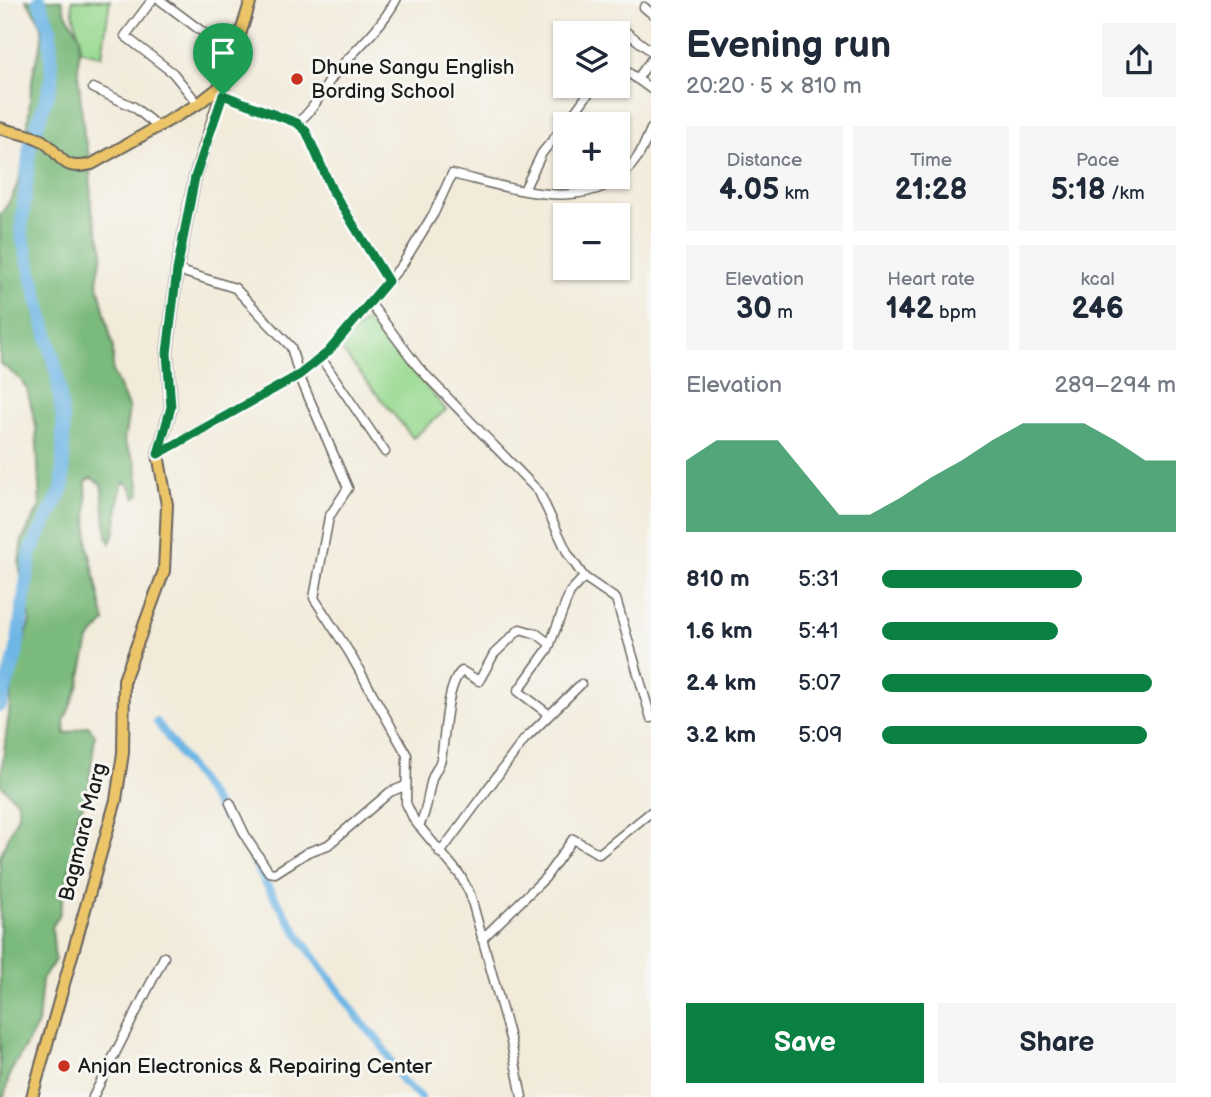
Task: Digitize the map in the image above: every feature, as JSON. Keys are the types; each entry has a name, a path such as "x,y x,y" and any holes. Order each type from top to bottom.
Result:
{"main road":[{"name":"Bagmara Marg","path":"32,1097 116,800 123,753 126,667 159,590 164,571 167,505 158,454 171,407 167,353 177,270 195,177 251,0"},
{"path":"0,128 40,139 58,159 80,167 92,164 198,104 225,83"}],"street":[{"path":"152,0 125,36 173,73 198,104"},
{"path":"160,0 232,54"},
{"path":"297,123 313,108 339,69 372,37 396,0"},
{"path":"630,35 651,51"},
{"path":"637,79 651,60"},
{"path":"630,74 651,89"},
{"path":"93,88 134,107 157,126"},
{"path":"223,95 297,123 306,131 332,190 388,281"},
{"path":"158,454 299,375 321,358 370,303 419,239 452,174 524,190 585,194 617,180 638,158 651,129"},
{"path":"524,190 542,153 553,140"},
{"path":"177,270 235,288 291,347 299,375 348,488 329,517 314,598 349,652 407,755 406,803 419,826 460,875 470,894 511,1042 522,1097"},
{"path":"370,303 418,367 539,492 568,554 584,577 616,599 651,718"},
{"path":"321,358 385,452"},
{"path":"545,719 547,713 518,691 550,644 570,592 584,577"},
{"path":"419,826 427,812 432,778 440,764 452,687 458,673 463,671 479,681 494,654 520,629 526,629 550,644"},
{"path":"440,853 504,765 580,684"},
{"path":"230,803 247,839 269,872 275,873 309,852 328,845 390,792 405,786"},
{"path":"482,939 545,878 573,839 599,854 651,812"},
{"path":"93,1097 164,957"}],"green space":[{"path":"26,0 62,0 65,12 80,36 78,72 84,135 90,160 91,206 103,251 97,280 113,347 113,373 129,409 124,442 136,463 140,494 135,498 130,486 125,482 121,486 115,531 110,543 106,533 101,484 91,478 86,481 88,546 105,622 89,640 79,685 64,721 65,734 88,726 95,735 88,794 75,822 76,842 59,916 52,927 55,960 42,980 38,1024 10,1073 4,1097 0,1097 0,856 18,815 18,802 0,784 12,688 30,620 19,565 22,540 40,506 36,426 27,389 20,379 0,363 0,215 11,199 23,164 31,88 42,38 40,21"},
{"path":"72,0 110,0 102,56 80,50"},
{"path":"370,318 446,410 413,438 337,345"}],"waterway":[{"path":"0,705 16,655 31,550 63,488 63,422 57,374 21,232 30,146 52,81 50,29 39,0"},
{"path":"157,722 248,849 264,881 304,943 363,1024 379,1041 403,1082 421,1097"}],"place":[{"name":"Dhune Sangu English Bording School","path":"297,79"},
{"name":"Anjan Electronics & Repairing Center","path":"64,1066"}],"route":[{"path":"223,95 264,113 297,123 306,131 332,190 388,281 328,352 299,375 158,454 171,407 167,353 171,301 195,177 223,95"}]}
